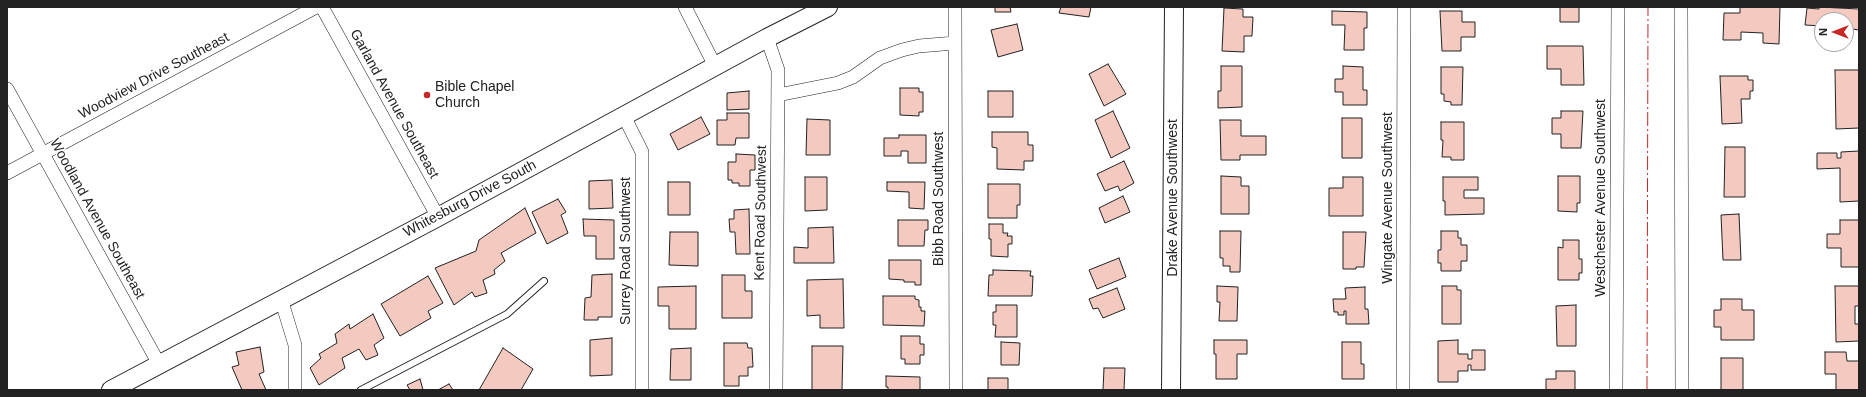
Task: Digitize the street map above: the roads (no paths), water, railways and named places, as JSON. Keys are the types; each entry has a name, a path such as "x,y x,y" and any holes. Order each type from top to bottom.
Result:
{"main road":[{"name":"Whitesburg Drive South","path":"111,390 438,217 767,38 828,7"},
{"name":"Drake Avenue Southwest","path":"1171,390 1174,7"}],"street":[{"name":"Woodview Drive Southeast","path":"7,173 316,7"},
{"name":"Garland Avenue Southeast","path":"322,7 438,217"},
{"path":"685,7 715,66"},
{"name":"Bibb Road Southwest","path":"955,7 956,390"},
{"name":"Wingate Avenue Southwest","path":"1403,390 1404,7"},
{"name":"Westchester Avenue Southwest","path":"1616,390 1618,7"},
{"path":"1681,7 1682,390"},
{"name":"Kent Road Southwest","path":"767,38 778,70 776,390"},
{"path":"778,95 819,89 838,84 880,58 902,50 919,46 955,44"},
{"name":"Woodland Avenue Southeast","path":"7,89 159,364"},
{"name":"Surrey Road Southwest","path":"624,116 642,152 642,390"},
{"path":"281,299 295,346 294,390"}],"lane":[{"path":"361,390 507,314 544,281"}],"place":[{"name":"Bible Chapel Church","path":"427,95"}]}
